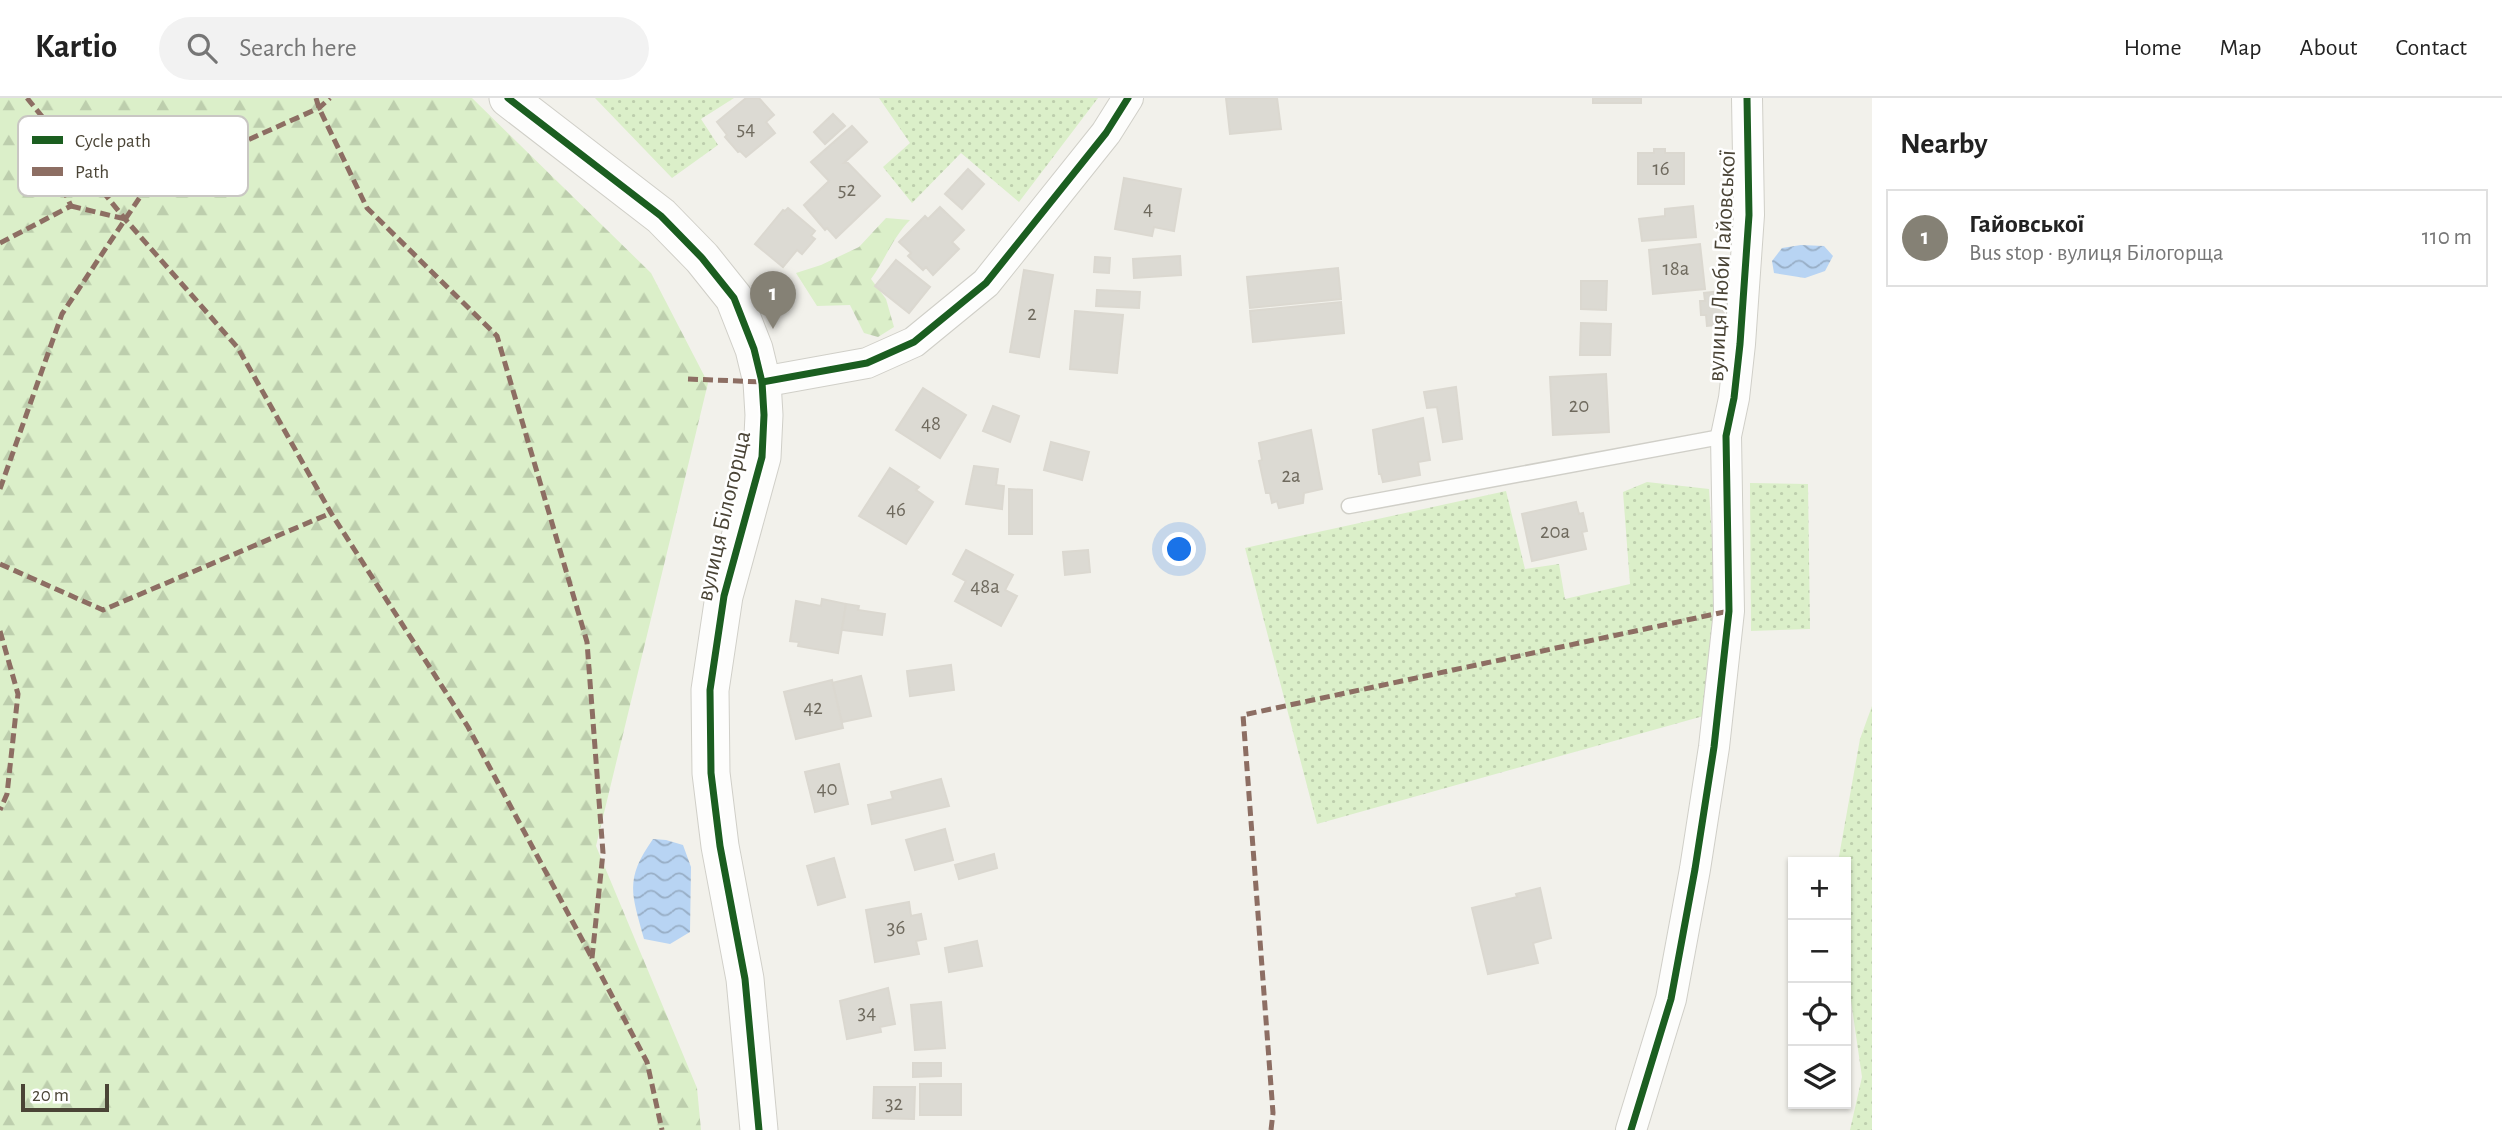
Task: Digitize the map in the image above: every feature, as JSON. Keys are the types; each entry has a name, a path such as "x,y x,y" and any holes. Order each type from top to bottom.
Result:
{"street":[{"name":"вулиця Білогорща","path":"508,98 662,216 702,258 734,298 754,349 762,382 765,415 762,457 724,596 710,690 711,773 720,846 745,979 759,1130"},
{"path":"762,382 867,363 914,342 986,283 1106,133 1128,98"},
{"name":"вулиця Люби Гайовської","path":"1631,1130 1671,999 1714,747 1729,611 1726,436 1734,398 1749,215 1747,98"}],"lane":[{"path":"1349,506 1726,436"}],"green space":[{"path":"0,98 472,98 651,273 708,383 596,846 697,1088 701,1130 0,1130"},
{"path":"595,98 734,98 701,119 718,145 672,178"},
{"path":"879,98 1098,98 1019,202 961,153 912,203 883,167 910,143"},
{"path":"886,218 910,220 871,279 886,299 894,327 878,337 864,333 850,305 817,306 796,273 821,265 859,247"},
{"path":"1647,482 1709,489 1716,603 1707,715 1317,824 1245,548 1506,491 1525,569 1559,564 1565,599 1630,584 1623,492"},
{"path":"1750,483 1808,484 1810,629 1751,631"},
{"path":"1872,706 1872,1130 1850,1130 1862,1077 1851,1001 1851,857 1839,857 1860,739"}],"water":[{"path":"1824,246 1833,256 1825,271 1805,278 1774,273 1772,261 1782,248"},
{"path":"653,839 683,845 691,867 690,932 670,944 644,939 634,898 634,877"}],"building":[{"path":"746,98 759,98 774,115 766,122 775,133 746,157 725,137 727,135 717,122"},
{"path":"1226,98 1277,98 1281,129 1230,134"},
{"path":"1593,98 1641,98 1641,103 1593,103"},
{"path":"833,114 845,126 825,144 814,132"},
{"path":"852,126 867,142 844,163 848,163 880,196 836,238 827,228 825,230 804,205 829,181 811,162"},
{"path":"1654,149 1665,149 1665,153 1684,153 1684,184 1638,184 1638,153 1654,153"},
{"path":"968,169 984,184 962,209 945,194"},
{"path":"1124,178 1181,189 1174,231 1154,227 1152,236 1115,229"},
{"path":"1693,206 1696,237 1642,241 1639,219 1665,216 1665,209"},
{"path":"940,207 964,230 952,242 959,249 933,275 926,267 923,270 908,256 911,253 899,242 925,216 928,219"},
{"path":"788,208 815,231 811,236 815,239 802,254 797,250 783,267 755,244 783,210"},
{"path":"1700,244 1705,289 1653,294 1649,250"},
{"path":"1180,256 1181,275 1134,278 1133,259"},
{"path":"1095,257 1110,258 1109,273 1094,272"},
{"path":"896,260 930,287 909,313 875,286"},
{"path":"1338,268 1341,299 1250,308 1247,277"},
{"path":"1024,270 1053,275 1039,357 1010,352"},
{"path":"1581,281 1607,281 1606,310 1581,309"},
{"path":"1097,290 1140,292 1139,308 1096,306"},
{"path":"1721,291 1725,324 1707,326 1706,315 1701,315 1700,301 1705,301 1704,293"},
{"path":"1341,302 1344,333 1253,342 1250,311"},
{"path":"1075,311 1123,315 1117,373 1070,369"},
{"path":"1581,323 1611,324 1610,355 1580,355"},
{"path":"1606,374 1609,432 1553,435 1550,377"},
{"path":"1456,387 1462,439 1443,442 1437,407 1427,408 1424,392"},
{"path":"923,388 966,415 940,458 896,430"},
{"path":"993,406 1019,416 1010,442 983,431"},
{"path":"1423,418 1430,460 1418,462 1420,475 1383,482 1379,474 1373,430"},
{"path":"1311,430 1322,489 1304,493 1303,503 1279,508 1277,501 1272,503 1270,493 1266,493 1259,461 1262,460 1259,443"},
{"path":"1051,442 1089,452 1082,480 1044,470"},
{"path":"974,466 998,469 996,485 1004,486 1002,509 966,504"},
{"path":"890,468 919,487 916,490 933,502 906,544 859,516"},
{"path":"1009,489 1032,490 1032,534 1009,534"},
{"path":"1576,502 1579,514 1583,513 1587,531 1582,532 1586,549 1532,561 1522,514"},
{"path":"966,550 1013,575 1005,590 1017,596 1001,626 955,601 966,581 953,574"},
{"path":"1088,550 1090,572 1065,575 1063,552"},
{"path":"822,599 846,604 838,653 798,646 799,642 790,641 796,601 821,606"},
{"path":"846,604 859,606 858,610 885,614 882,635 842,630"},
{"path":"951,665 954,690 910,696 907,671"},
{"path":"861,676 871,716 842,722 832,683"},
{"path":"832,680 843,728 796,739 784,692"},
{"path":"839,764 848,804 815,812 805,772"},
{"path":"941,779 949,806 872,824 868,805 893,799 891,792"},
{"path":"945,829 953,860 915,870 906,840"},
{"path":"994,854 997,868 959,879 955,865"},
{"path":"834,858 845,897 818,905 807,866"},
{"path":"1540,888 1551,938 1533,943 1538,963 1488,974 1472,908 1517,897 1516,894"},
{"path":"909,902 911,916 921,914 926,939 916,941 919,954 875,962 866,910"},
{"path":"977,941 982,966 949,972 945,948"},
{"path":"888,988 895,1024 880,1027 881,1032 847,1039 840,1001"},
{"path":"941,1002 945,1048 915,1050 911,1005"},
{"path":"913,1063 941,1063 941,1076 913,1077"},
{"path":"920,1084 961,1084 961,1115 920,1115"},
{"path":"874,1087 915,1087 914,1119 873,1118"}],"marked path":[{"path":"27,98 42,116"},
{"path":"316,98 367,208 497,336 587,642 603,853 592,958 647,1062 662,1130"},
{"path":"248,140 319,108 330,98"},
{"path":"0,243 71,206 66,196"},
{"path":"106,196 238,348 331,513 468,727 592,958"},
{"path":"0,489 62,314 141,196"},
{"path":"71,206 125,219"},
{"path":"688,379 762,382"},
{"path":"0,564 103,610 331,513"},
{"path":"1271,1130 1273,1113 1243,715 1729,611"},
{"path":"0,631 18,694 7,794 0,810"}],"cycle path":[{"path":"508,98 661,216 702,258 734,298 754,349 762,382 762,457 724,596 710,690 711,773 720,846 745,979 759,1130"},
{"path":"762,382 867,363 914,342 986,283 1106,133 1128,98"},
{"path":"1631,1130 1671,999 1714,747 1729,611 1726,436 1734,398 1740,344 1749,215 1747,98"}],"place":[{"name":"Гайовської","path":"773,329"}]}
